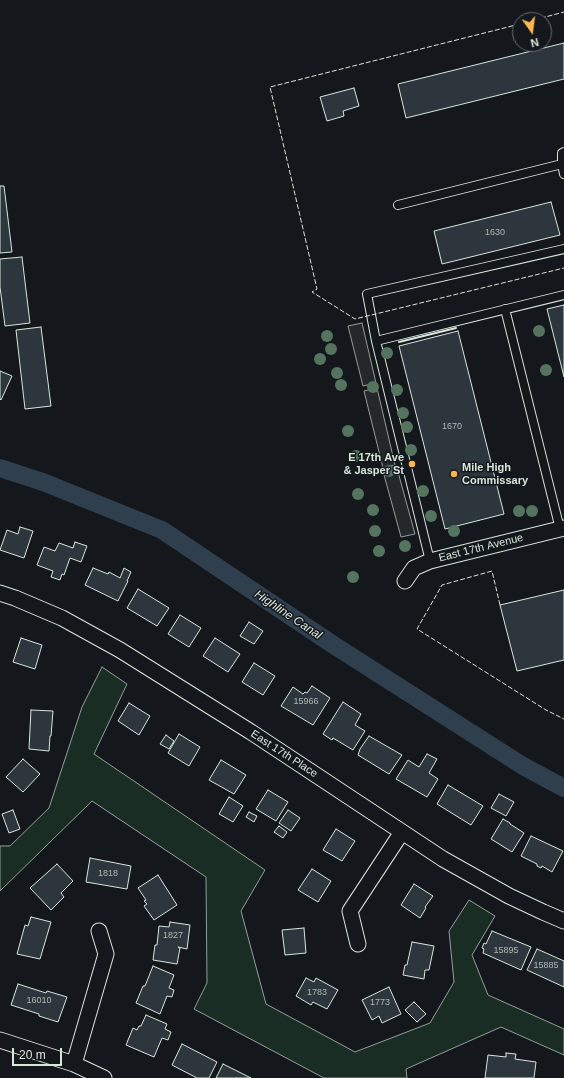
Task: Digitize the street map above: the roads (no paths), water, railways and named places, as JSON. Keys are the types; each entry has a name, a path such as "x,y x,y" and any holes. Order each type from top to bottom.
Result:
{"street":[{"name":"East 17th Avenue","path":"405,581 414,568 430,561 562,528"},
{"name":"East 17th Place","path":"0,593 62,618 120,650 251,732 443,859 509,896 564,920"},
{"path":"358,944 350,911 402,832"},
{"path":"74,1064 106,954 99,931"},
{"path":"0,1040 74,1064 104,1078"}],"lane":[{"path":"564,152 562,152 564,174"},
{"path":"398,205 562,164"},
{"path":"430,561 376,341 367,294 564,249"},
{"path":"376,341 564,295"},
{"path":"505,309 562,528"}],"waterway":[{"name":"Highline Canal","path":"0,468 43,482 162,530 332,644 523,766 564,788"}],"place":[{"name":"E 17th Ave & Jasper St","path":"412,464"},
{"name":"Mile High Commissary","path":"454,474"}]}
